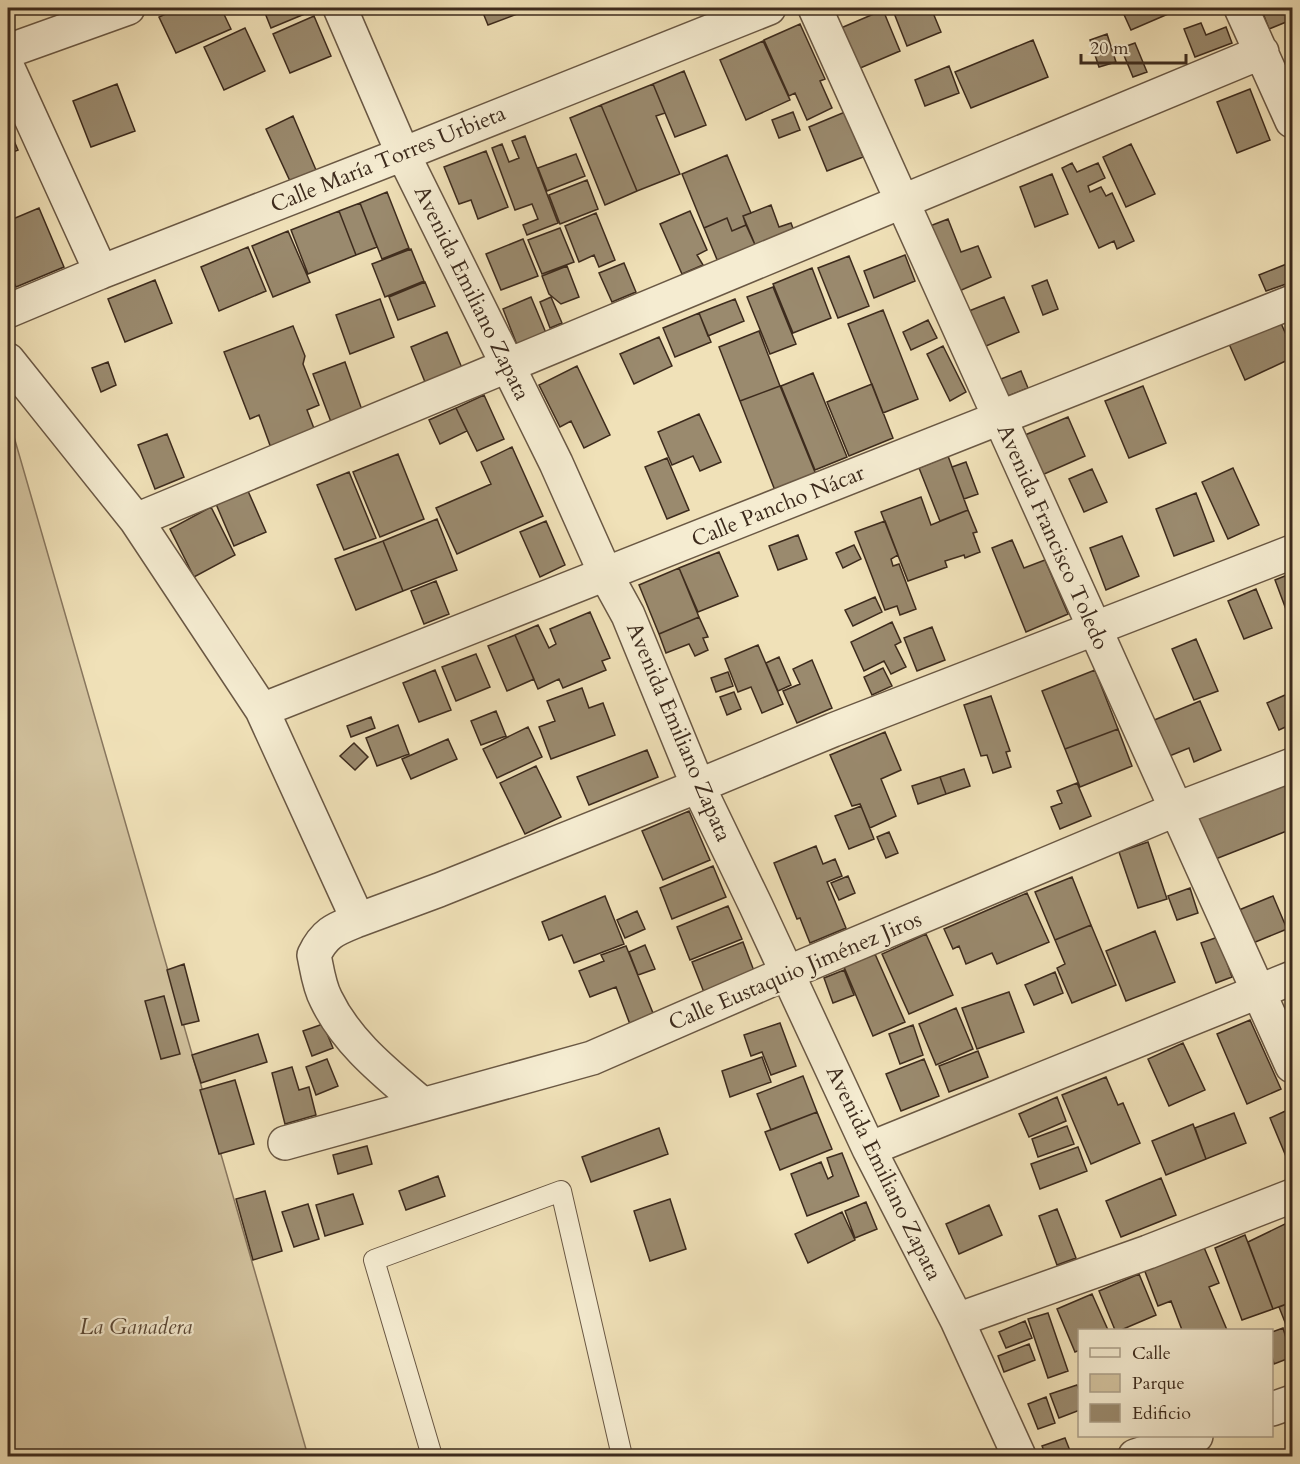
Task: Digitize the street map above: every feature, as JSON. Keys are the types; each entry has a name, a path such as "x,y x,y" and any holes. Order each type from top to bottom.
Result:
{"street":[{"path":"8,51 128,8"},
{"name":"Avenida Emiliano Zapata","path":"340,8 404,154 556,463 606,575 628,615 698,786 869,1149 957,1320 1019,1456"},
{"name":"Calle María Torres Urbieta","path":"8,311 101,272 770,8"},
{"name":"Avenida Francisco Toledo","path":"815,8 1293,1066"},
{"path":"1241,8 1293,121"},
{"path":"136,520 1262,52"},
{"path":"8,68 101,272"},
{"name":"Calle Pancho Nácar","path":"262,710 1293,302"},
{"path":"8,360 136,520 262,710 358,920"},
{"path":"422,1104 368,1059 325,999 314,955 321,940 335,930 698,786 833,729 1293,552"},
{"name":"Calle Eustaquio Jiménez Jiros","path":"285,1143 592,1058 787,973 1177,809 1293,765"},
{"path":"869,1149 1293,978"},
{"path":"957,1320 1148,1252 1293,1196"},
{"path":"1273,1409 1293,1402"},
{"path":"1135,1456 1193,1437"}],"lane":[{"path":"432,1456 374,1260 561,1191 622,1456"}],"green space":[{"name":"La Ganadera","path":"8,416 308,1456 8,1456"}],"building":[{"path":"179,8 221,8 231,29 176,53 159,17"},
{"path":"263,8 305,8 307,13 271,28"},
{"path":"481,8 533,8 488,25"},
{"path":"892,8 931,8 941,32 907,46"},
{"path":"1121,8 1174,8 1175,11 1131,30"},
{"path":"1261,8 1286,8 1291,20 1269,29"},
{"path":"883,10 900,51 858,69 841,28"},
{"path":"314,16 331,56 290,73 273,34"},
{"path":"1201,23 1206,35 1226,27 1232,43 1195,57 1184,29"},
{"path":"800,24 825,79 820,81 832,108 807,120 795,93 789,96 764,40"},
{"path":"245,28 265,71 224,90 204,47"},
{"path":"1107,34 1116,62 1099,67 1090,40"},
{"path":"1033,40 1048,77 971,108 955,72"},
{"path":"763,41 790,100 746,120 720,60"},
{"path":"1135,43 1147,72 1133,77 1121,48"},
{"path":"949,66 959,93 925,106 915,80"},
{"path":"684,71 706,125 675,137 653,84"},
{"path":"117,84 135,131 91,147 73,101"},
{"path":"653,84 665,113 656,116 680,174 637,191 601,105"},
{"path":"1250,89 1270,140 1237,153 1217,102"},
{"path":"601,105 637,191 605,205 570,118"},
{"path":"793,112 800,130 779,138 772,120"},
{"path":"845,112 863,157 827,171 809,127"},
{"path":"293,116 316,170 290,181 266,129"},
{"path":"8,127 18,150 8,154"},
{"path":"525,136 558,223 527,235 523,225 538,219 532,204 515,210 492,148 502,144 509,162 519,158 512,141"},
{"path":"1131,144 1155,194 1126,207 1103,157"},
{"path":"486,151 508,207 478,219 471,200 459,204 444,167"},
{"path":"576,154 585,176 547,191 538,168"},
{"path":"727,155 751,213 743,216 746,225 732,231 727,218 704,228 682,174"},
{"path":"1072,163 1077,172 1098,163 1105,178 1088,186 1090,192 1101,187 1106,196 1112,193 1134,241 1117,249 1114,241 1099,248 1062,168"},
{"path":"1052,174 1068,214 1035,227 1020,187"},
{"path":"587,180 598,209 560,224 549,195"},
{"path":"387,192 409,248 382,259 360,203"},
{"path":"360,203 377,247 356,255 339,211"},
{"path":"771,205 779,227 791,223 794,231 756,247 743,216"},
{"path":"39,208 64,267 16,287 8,268 8,221"},
{"path":"339,211 356,255 308,274 291,230"},
{"path":"690,211 707,250 697,255 703,265 682,274 660,224"},
{"path":"596,213 615,260 599,267 594,255 579,262 565,226"},
{"path":"727,218 732,231 746,225 756,247 718,262 704,228"},
{"path":"948,219 961,252 978,246 991,277 957,292 930,226"},
{"path":"560,228 574,262 542,274 528,240"},
{"path":"288,231 310,282 273,297 252,246"},
{"path":"523,239 538,276 501,290 486,254"},
{"path":"248,247 266,291 219,311 201,267"},
{"path":"411,249 424,281 385,297 372,264"},
{"path":"905,255 915,281 874,298 864,271"},
{"path":"849,256 869,306 838,318 818,268"},
{"path":"624,263 636,292 612,302 599,273"},
{"path":"1289,263 1292,282 1266,291 1259,275"},
{"path":"567,266 579,297 561,304 549,294 542,276"},
{"path":"812,268 831,318 793,333 773,284"},
{"path":"155,280 172,323 125,342 108,299"},
{"path":"1047,280 1058,309 1043,315 1032,286"},
{"path":"425,282 435,306 398,320 389,297"},
{"path":"773,287 796,344 770,354 747,297"},
{"path":"531,297 546,333 517,345 503,309"},
{"path":"551,297 562,323 550,328 540,302"},
{"path":"1004,297 1019,332 979,349 964,313"},
{"path":"380,299 394,337 350,354 336,315"},
{"path":"735,299 744,321 708,336 699,313"},
{"path":"883,310 918,399 883,413 848,324"},
{"path":"699,313 711,342 675,357 663,328"},
{"path":"928,320 937,338 911,350 903,332"},
{"path":"1280,321 1292,348 1292,358 1245,380 1229,344"},
{"path":"293,326 305,356 303,364 319,405 307,410 315,431 271,448 259,415 250,419 224,352"},
{"path":"759,331 780,386 740,401 719,347"},
{"path":"447,332 462,368 425,382 411,347"},
{"path":"659,337 672,366 634,384 620,354"},
{"path":"943,346 966,392 950,401 927,354"},
{"path":"108,362 116,385 101,392 92,368"},
{"path":"345,362 362,410 331,422 313,374"},
{"path":"577,366 610,435 584,448 571,421 560,427 539,385"},
{"path":"1021,371 1028,388 1003,398 996,381"},
{"path":"813,373 847,457 815,470 781,386"},
{"path":"872,384 893,438 849,456 827,402"},
{"path":"780,386 817,477 776,493 740,401"},
{"path":"1143,386 1166,443 1129,458 1105,401"},
{"path":"484,395 504,439 477,451 456,408"},
{"path":"456,408 467,431 440,444 429,420"},
{"path":"699,414 721,462 700,471 693,456 672,465 658,432"},
{"path":"1068,417 1085,456 1042,475 1025,435"},
{"path":"167,434 184,477 155,489 138,445"},
{"path":"512,447 543,516 457,554 436,508 491,484 481,462"},
{"path":"398,454 424,519 380,537 353,472"},
{"path":"948,456 968,510 940,521 919,468"},
{"path":"667,458 689,510 667,519 645,467"},
{"path":"966,462 978,494 964,499 952,467"},
{"path":"1233,468 1259,525 1228,539 1202,482"},
{"path":"1092,469 1107,502 1084,512 1069,479"},
{"path":"349,472 376,538 344,550 317,485"},
{"path":"248,491 266,532 234,546 216,504"},
{"path":"1196,493 1214,541 1174,556 1156,509"},
{"path":"921,497 931,525 968,510 977,532 973,533 980,552 965,558 964,555 945,561 947,567 908,581 881,512"},
{"path":"211,507 235,555 194,577 170,529"},
{"path":"437,519 457,570 403,591 383,541"},
{"path":"546,521 565,565 540,577 520,532"},
{"path":"885,521 898,555 891,559 893,566 899,564 916,609 900,615 897,606 885,610 855,532"},
{"path":"798,535 807,559 778,570 769,546"},
{"path":"1122,536 1139,576 1106,590 1090,548"},
{"path":"1012,540 1024,568 1045,560 1068,614 1026,632 992,548"},
{"path":"383,541 403,591 356,610 335,559"},
{"path":"854,545 861,559 843,568 836,553"},
{"path":"719,552 738,596 698,612 679,568"},
{"path":"679,568 699,617 659,634 639,585"},
{"path":"1292,573 1292,610 1287,612 1275,580"},
{"path":"436,581 449,614 424,624 411,591"},
{"path":"1256,589 1272,628 1244,639 1228,601"},
{"path":"875,597 882,612 853,626 845,610"},
{"path":"590,612 610,658 602,661 606,670 563,688 559,679 538,689 515,635 538,625 549,648 556,644 550,629"},
{"path":"699,617 708,637 703,638 708,650 695,656 689,644 666,653 659,634"},
{"path":"892,622 901,642 895,645 906,667 891,674 884,661 864,671 851,642"},
{"path":"932,627 945,660 917,671 904,638"},
{"path":"515,635 534,679 507,691 488,646"},
{"path":"1196,639 1218,691 1194,700 1172,649"},
{"path":"758,645 783,704 762,713 751,687 738,692 725,659"},
{"path":"476,654 490,687 456,701 442,667"},
{"path":"779,657 791,685 778,691 766,663"},
{"path":"812,660 832,708 797,723 783,691 800,684 793,669"},
{"path":"883,668 892,686 872,695 864,677"},
{"path":"435,670 451,710 419,722 403,683"},
{"path":"1095,670 1118,729 1065,749 1042,691"},
{"path":"728,672 733,686 716,692 711,678"},
{"path":"582,688 589,708 603,703 615,735 551,759 539,727 555,721 547,701"},
{"path":"734,692 741,709 727,715 720,697"},
{"path":"1292,692 1292,724 1279,730 1267,703"},
{"path":"991,696 1010,751 1006,752 1011,767 993,773 987,755 981,756 964,705"},
{"path":"1200,701 1221,750 1194,762 1189,748 1167,757 1152,721"},
{"path":"496,711 506,736 481,745 471,721"},
{"path":"371,717 375,728 351,737 347,726"},
{"path":"398,725 409,754 377,766 366,738"},
{"path":"528,727 542,757 497,778 483,749"},
{"path":"1118,729 1132,766 1080,787 1065,749"},
{"path":"885,732 901,770 881,779 896,816 870,828 860,804 852,806 830,755"},
{"path":"448,739 457,759 411,779 402,759"},
{"path":"354,743 368,757 355,770 340,756"},
{"path":"647,750 658,777 589,805 577,777"},
{"path":"536,766 561,817 525,834 500,783"},
{"path":"964,769 970,786 946,794 940,777"},
{"path":"940,777 946,794 918,804 912,786"},
{"path":"1288,782 1292,793 1292,829 1213,860 1197,817"},
{"path":"1077,783 1091,816 1060,829 1051,807 1062,803 1057,791"},
{"path":"861,806 874,839 849,849 835,816"},
{"path":"689,811 710,860 663,880 642,831"},
{"path":"889,832 898,853 886,858 877,837"},
{"path":"1148,842 1167,899 1138,908 1119,852"},
{"path":"816,846 823,864 835,859 842,876 827,882 846,928 810,943 800,918 797,919 774,863"},
{"path":"713,866 726,897 672,919 660,888"},
{"path":"848,876 855,893 839,900 831,883"},
{"path":"1072,877 1091,925 1055,940 1035,892"},
{"path":"1190,888 1198,913 1177,920 1168,896"},
{"path":"1027,893 1049,942 997,964 992,953 966,964 959,946 953,949 944,929"},
{"path":"605,896 624,944 574,963 562,935 549,940 542,922"},
{"path":"1273,896 1287,929 1253,943 1239,910"},
{"path":"728,906 742,939 690,960 677,927"},
{"path":"637,911 645,929 625,938 617,920"},
{"path":"1091,925 1116,985 1072,1003 1057,968 1065,964 1055,940"},
{"path":"1155,931 1175,982 1126,1001 1106,951"},
{"path":"926,934 953,995 909,1014 882,954"},
{"path":"1218,937 1232,977 1216,983 1201,943"},
{"path":"743,942 759,984 709,1005 692,962"},
{"path":"645,945 655,969 638,975 629,952"},
{"path":"626,946 655,1018 631,1027 616,987 590,997 579,971 604,961 601,955"},
{"path":"875,954 905,1022 873,1036 844,967"},
{"path":"184,964 199,1021 182,1025 167,970"},
{"path":"844,970 854,995 833,1003 824,978"},
{"path":"1055,972 1063,993 1034,1005 1025,985"},
{"path":"1009,992 1024,1032 977,1049 962,1008"},
{"path":"164,996 180,1054 161,1059 145,1001"},
{"path":"956,1008 973,1049 936,1065 919,1024"},
{"path":"1250,1020 1281,1089 1247,1104 1217,1034"},
{"path":"780,1023 796,1066 771,1075 762,1052 751,1056 744,1035"},
{"path":"323,1024 333,1048 312,1056 303,1031"},
{"path":"913,1025 923,1055 900,1064 889,1034"},
{"path":"258,1034 267,1062 201,1083 192,1055"},
{"path":"1183,1043 1205,1090 1169,1106 1148,1059"},
{"path":"978,1051 988,1077 949,1092 939,1066"},
{"path":"762,1057 771,1082 730,1097 722,1071"},
{"path":"327,1059 338,1086 316,1095 306,1067"},
{"path":"924,1059 939,1096 901,1111 886,1074"},
{"path":"292,1067 299,1090 309,1087 316,1115 285,1124 272,1073"},
{"path":"803,1076 817,1112 771,1130 757,1094"},
{"path":"1106,1077 1118,1105 1123,1103 1140,1143 1091,1164 1062,1095"},
{"path":"235,1080 254,1144 219,1154 200,1090"},
{"path":"1057,1097 1066,1121 1029,1137 1019,1114"},
{"path":"1292,1108 1292,1165 1290,1166 1270,1118"},
{"path":"817,1112 832,1149 780,1170 765,1132"},
{"path":"1234,1113 1246,1143 1206,1159 1195,1128"},
{"path":"1193,1124 1206,1159 1166,1175 1152,1141"},
{"path":"1067,1126 1074,1144 1038,1157 1032,1139"},
{"path":"659,1128 668,1154 591,1182 582,1157"},
{"path":"367,1146 372,1164 338,1174 333,1155"},
{"path":"1078,1147 1087,1171 1040,1189 1031,1164"},
{"path":"842,1153 859,1196 807,1216 791,1174 821,1162 828,1179 833,1176 827,1158"},
{"path":"438,1176 445,1196 406,1210 399,1191"},
{"path":"1161,1178 1176,1215 1121,1237 1106,1201"},
{"path":"265,1191 282,1251 253,1260 236,1199"},
{"path":"353,1194 363,1224 325,1236 316,1205"},
{"path":"670,1199 686,1249 650,1261 634,1211"},
{"path":"866,1202 877,1229 855,1238 845,1211"},
{"path":"308,1204 319,1239 294,1247 282,1212"},
{"path":"989,1205 1002,1235 959,1254 946,1224"},
{"path":"1057,1209 1076,1258 1057,1265 1039,1216"},
{"path":"842,1212 855,1240 808,1263 795,1234"},
{"path":"1289,1222 1292,1232 1292,1302 1273,1309 1248,1242"},
{"path":"1245,1235 1273,1309 1242,1320 1215,1248"},
{"path":"1203,1245 1219,1283 1209,1287 1227,1329 1182,1329 1171,1301 1158,1306 1144,1269"},
{"path":"1139,1274 1156,1315 1123,1329 1115,1329 1099,1291"},
{"path":"1092,1294 1108,1329 1078,1329 1078,1351 1075,1352 1057,1309"},
{"path":"1292,1302 1292,1340 1279,1307"},
{"path":"1048,1313 1068,1371 1048,1378 1028,1319"},
{"path":"1025,1321 1032,1338 1006,1348 999,1332"},
{"path":"1283,1328 1292,1357 1274,1364 1273,1360 1273,1332"},
{"path":"1029,1344 1035,1360 1004,1372 998,1356"},
{"path":"1077,1385 1078,1411 1059,1418 1050,1394"},
{"path":"1046,1397 1055,1423 1038,1429 1028,1404"},
{"path":"1065,1438 1072,1456 1046,1456 1042,1446"}]}
